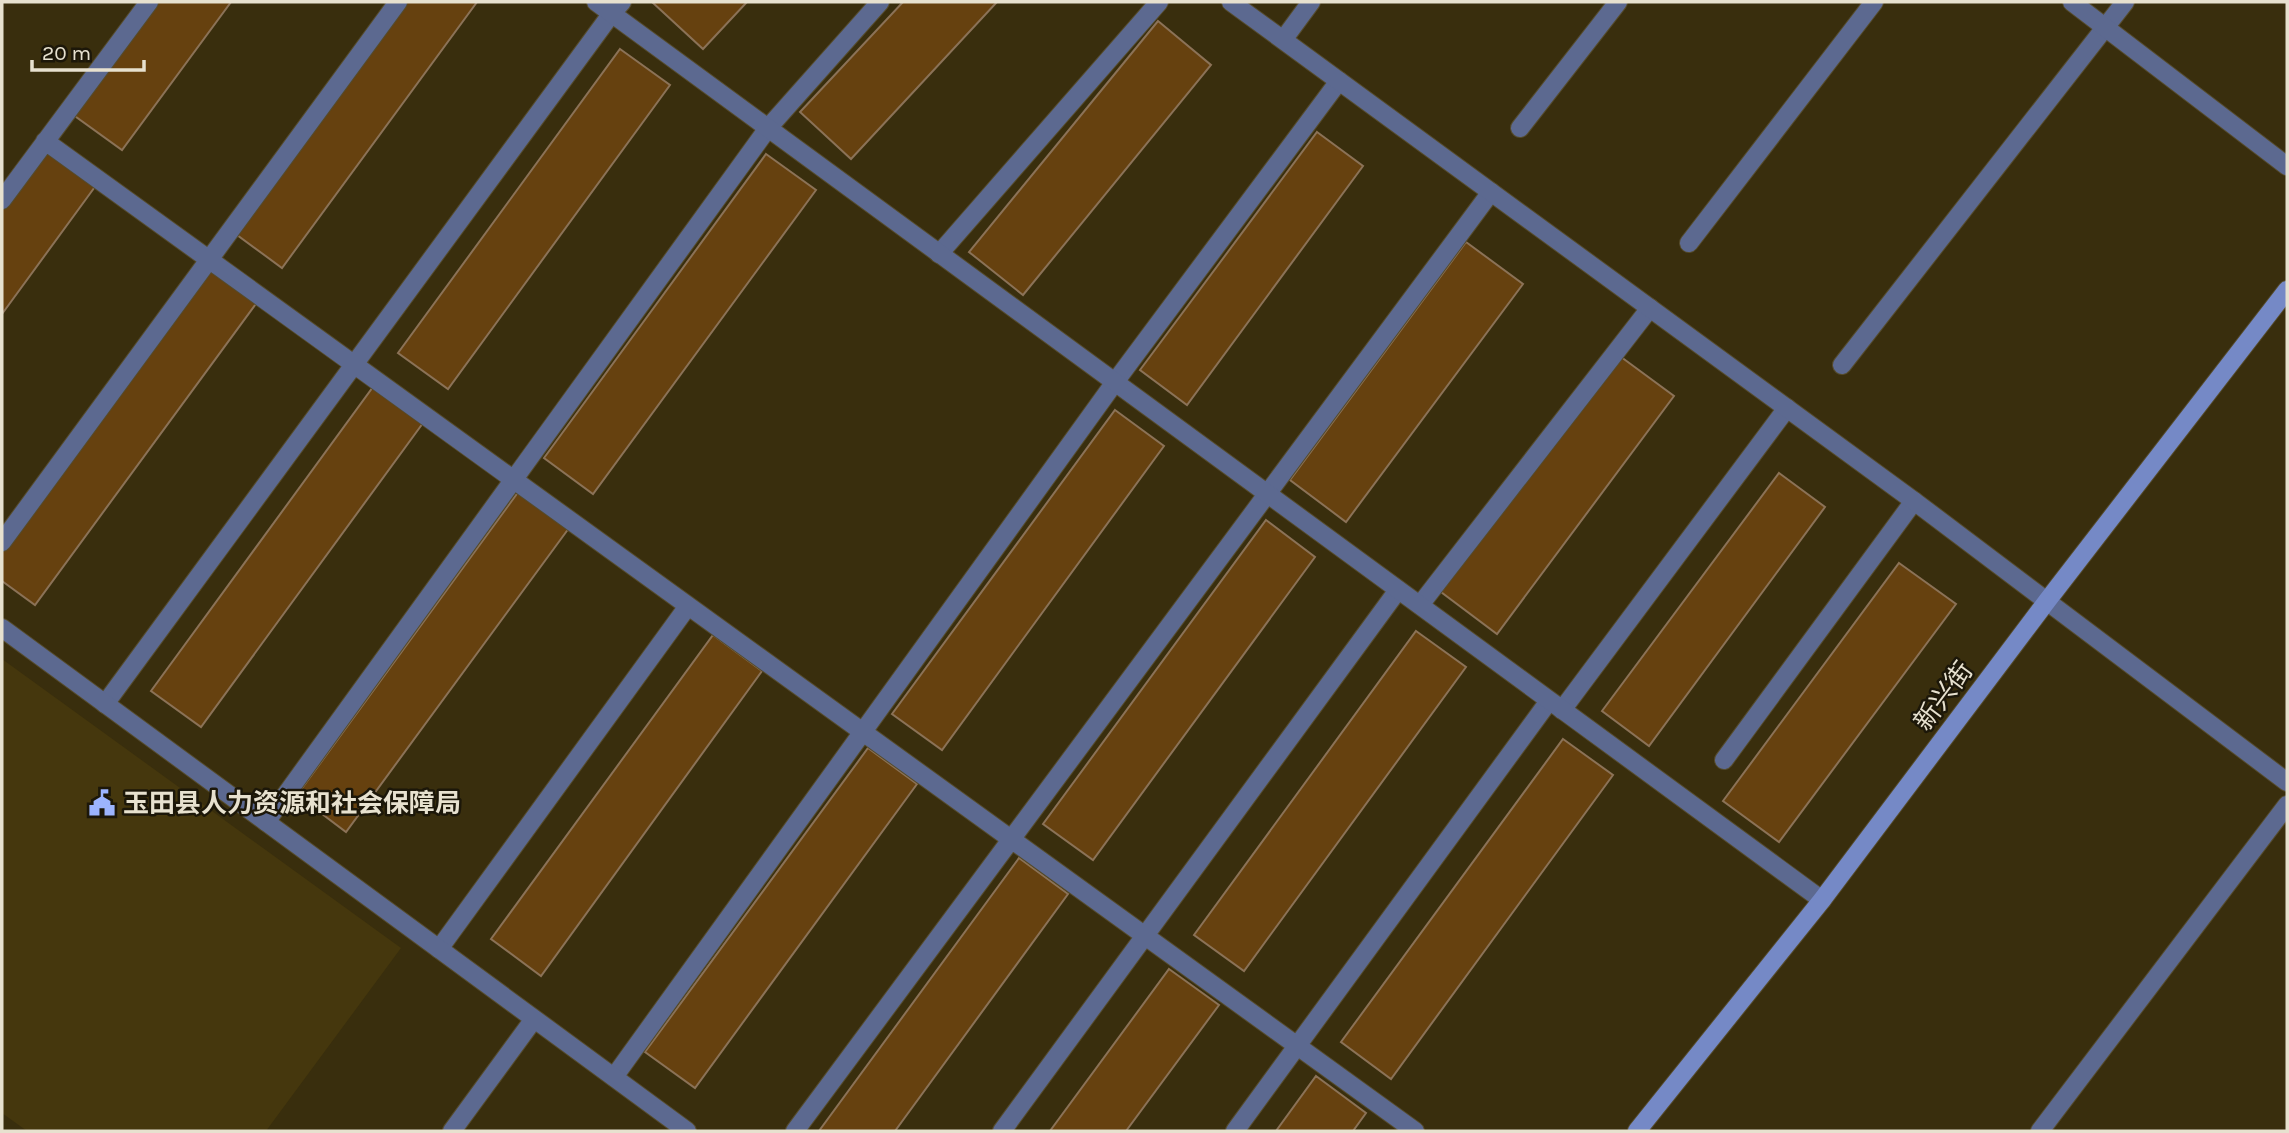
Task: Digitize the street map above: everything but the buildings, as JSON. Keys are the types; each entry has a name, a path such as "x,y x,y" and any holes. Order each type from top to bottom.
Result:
{"street":[{"path":"2,200 149,2"},
{"path":"2,542 398,2"},
{"path":"596,2 617,8 768,128 1822,900"},
{"path":"266,822 768,128 880,2"},
{"path":"939,254 1159,2"},
{"path":"1231,2 1914,501 2287,782"},
{"path":"1283,40 1311,2"},
{"path":"1520,128 1618,2"},
{"path":"1689,243 1874,2"},
{"path":"2073,2 2287,166"},
{"path":"1842,365 2125,2"},
{"path":"105,704 617,8"},
{"path":"614,1077 1115,382 1339,82"},
{"path":"45,141 1415,1131"},
{"path":"795,1131 1491,192"},
{"name":"新兴街","path":"1637,1131 1822,900 2047,601 2287,290"},
{"path":"1420,605 1650,308"},
{"path":"1234,1131 1556,705 1787,408"},
{"path":"1724,760 1914,501"},
{"path":"1002,1131 1398,590"},
{"path":"439,949 688,606"},
{"path":"2,628 687,1131"},
{"path":"2040,1131 2287,805"},
{"path":"452,1131 534,1019"}],"shaded area":[{"name":"玉田县人力资源和社会保障局","path":"2,659 401,948 266,1131 27,1131 2,1113"}],"place":[{"name":"玉田县人力资源和社会保障局","path":"102,803"}]}
